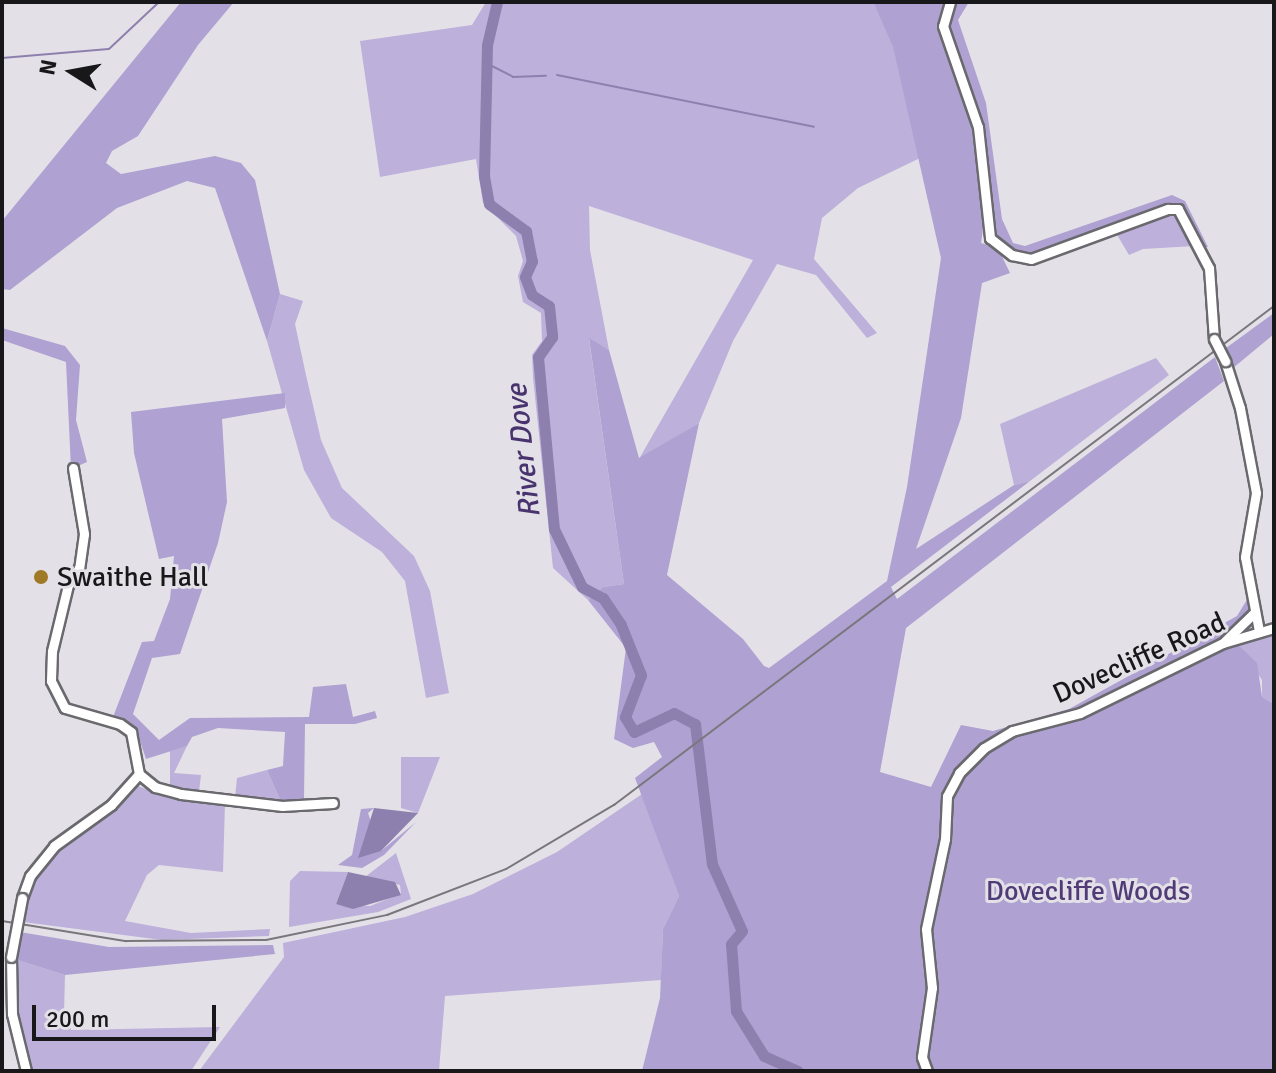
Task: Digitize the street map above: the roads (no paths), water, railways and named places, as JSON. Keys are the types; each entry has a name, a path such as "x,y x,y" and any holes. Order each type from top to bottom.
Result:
{"street":[{"path":"950,2 943,26 978,127 990,238 1012,255 1031,259 1178,209 1209,268 1214,339 1225,361 1240,408 1256,493 1245,557 1259,631"},
{"path":"73,468 83,542 52,651 51,681 65,708 120,724 131,732 139,774 155,787 181,794 282,806 333,803"},
{"path":"1223,643 1255,612"},
{"name":"Dovecliffe Road","path":"927,1071 922,1057 932,988 926,929 945,839 947,796 959,773 984,748 1012,731 1080,713 1223,643 1274,628"},
{"path":"26,1071 12,1014 11,957 22,898 40,861 111,805 139,774"}],"waterway":[{"path":"2,58 109,49 159,2"},
{"name":"River Dove","path":"497,2 487,45 484,176 489,204 526,231 532,261 525,277 532,295 549,306 552,337 538,357 554,529 582,587 603,598 621,625 641,675 625,717 634,732 674,713 695,724 712,864 742,931 731,944 736,1011 764,1056 798,1071"},
{"path":"486,63 513,77 546,76"},
{"path":"557,75 814,127"}],"railway":[{"path":"2,921 126,941 266,940 387,915 506,869 614,805 1274,306"}],"place":[{"name":"Swaithe Hall","path":"41,577"}],"park label":[{"name":"Dovecliffe Woods","path":"1088,891"}]}
